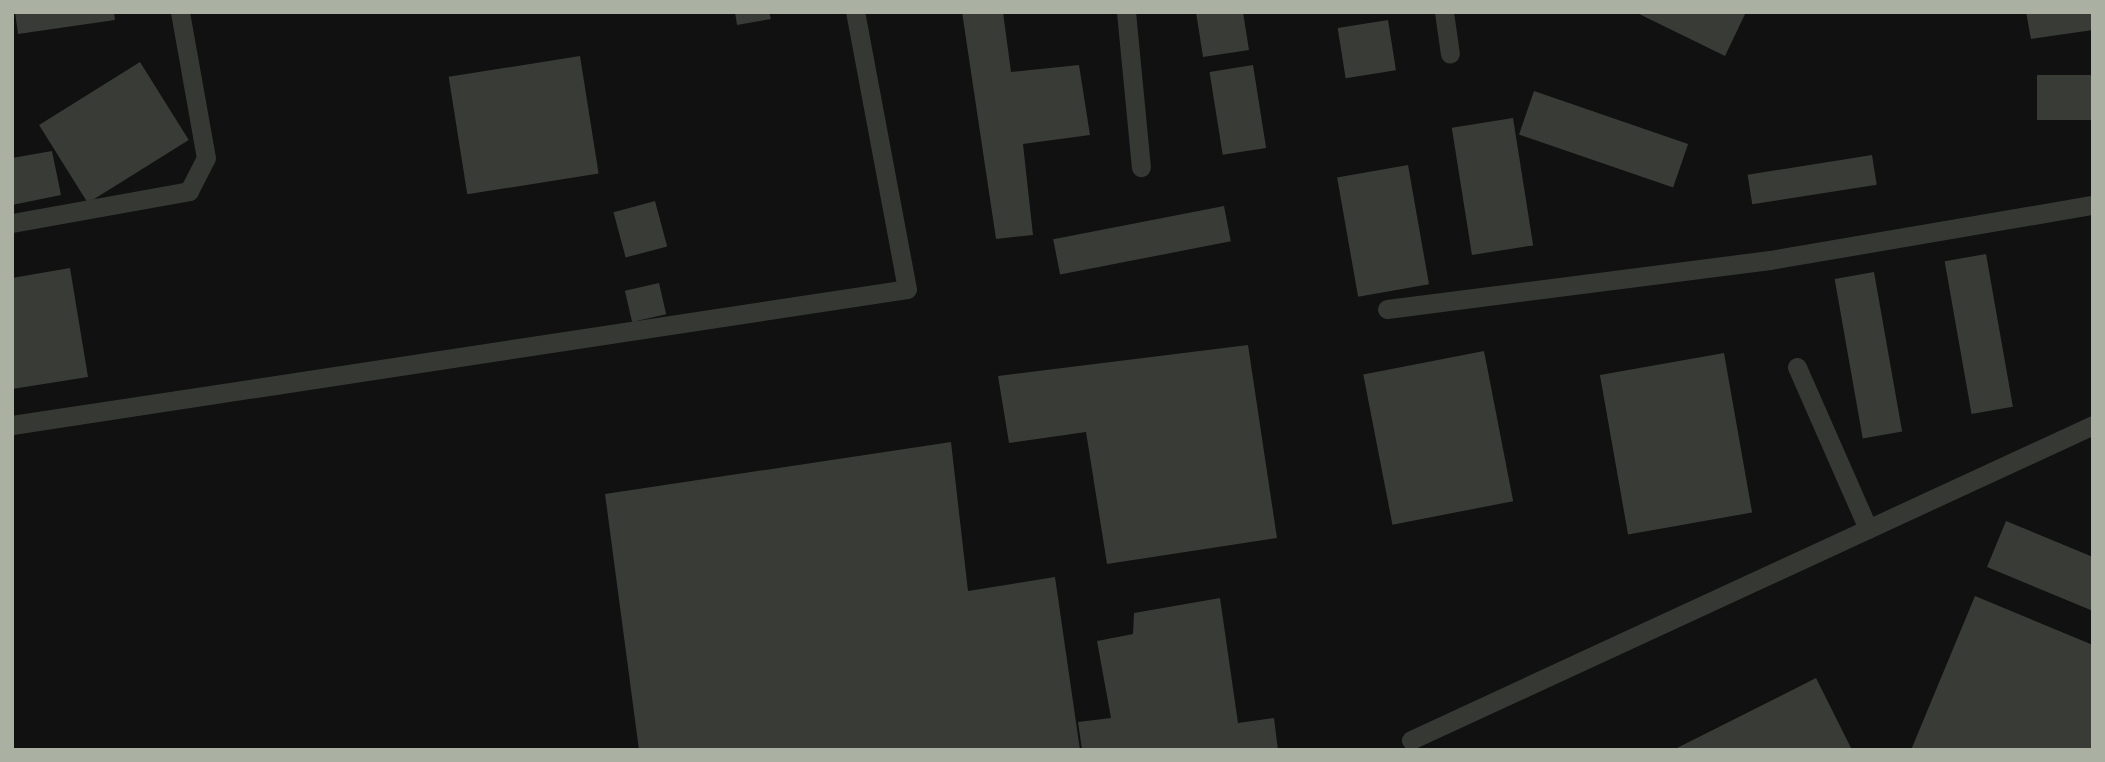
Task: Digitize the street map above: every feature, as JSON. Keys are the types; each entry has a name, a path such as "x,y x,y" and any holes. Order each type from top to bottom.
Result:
{"lane":[{"path":"12,223 189,191 206,158 180,12"},
{"path":"12,425 906,289 855,12"},
{"path":"1126,12 1141,167"},
{"path":"1444,12 1450,54"},
{"path":"1387,309 1770,260 2093,205"},
{"path":"1797,367 1868,529"},
{"path":"1411,740 2093,425"}],"building":[{"path":"15,12 114,12 115,20 18,34"},
{"path":"735,12 769,12 771,19 737,25"},
{"path":"962,12 1003,12 1011,72 1079,65 1090,135 1023,144 1033,235 996,239"},
{"path":"1196,12 1243,12 1249,50 1203,57"},
{"path":"1635,12 1746,12 1725,56"},
{"path":"2026,12 2093,12 2093,30 2031,39"},
{"path":"1388,20 1396,70 1346,78 1338,28"},
{"path":"580,56 599,174 467,194 449,77"},
{"path":"140,62 189,140 88,203 39,125"},
{"path":"1253,65 1266,148 1223,155 1210,72"},
{"path":"2037,75 2093,75 2093,120 2037,120"},
{"path":"1534,91 1688,144 1673,188 1519,134"},
{"path":"1513,118 1533,245 1472,255 1452,128"},
{"path":"52,151 61,195 12,205 12,158"},
{"path":"1872,155 1877,185 1752,204 1748,175"},
{"path":"1408,165 1429,284 1358,297 1337,178"},
{"path":"655,201 667,246 626,258 613,212"},
{"path":"1224,206 1231,241 1060,275 1053,239"},
{"path":"1986,254 2013,407 1972,414 1945,261"},
{"path":"70,268 88,377 12,389 12,278"},
{"path":"1874,272 1902,432 1863,438 1835,279"},
{"path":"659,283 666,314 632,322 625,291"},
{"path":"1248,345 1277,538 1107,564 1086,432 1009,443 998,376"},
{"path":"1484,351 1513,501 1392,525 1363,374"},
{"path":"1724,353 1752,513 1628,534 1600,375"},
{"path":"951,442 968,591 1055,577 1080,750 639,750 605,494"},
{"path":"2006,521 2093,557 2093,611 1987,567"},
{"path":"1975,596 2093,645 2093,750 1911,750"},
{"path":"1220,598 1238,723 1274,718 1278,750 1082,750 1078,722 1111,718 1097,641 1133,634 1134,613"},
{"path":"1816,678 1852,750 1673,750"}]}
